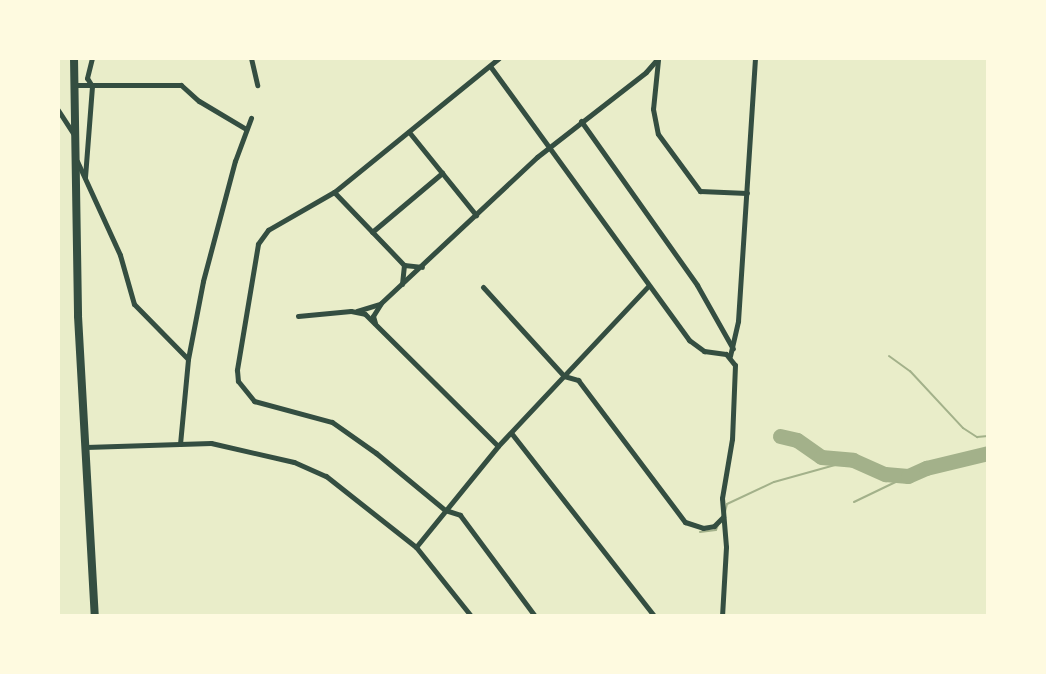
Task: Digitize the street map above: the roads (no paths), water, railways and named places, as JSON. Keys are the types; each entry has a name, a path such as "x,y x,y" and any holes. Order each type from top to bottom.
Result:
{"highway":[{"path":"74,58 72,85 74,154 95,615"}],"street":[{"path":"85,179 92,86 87,78 92,58"},
{"path":"251,58 257,85"},
{"path":"499,58 334,192 268,230 258,244 244,311 238,381 254,401 318,417 351,433 445,510 460,515 535,615"},
{"path":"730,356 733,350 747,193 755,58"},
{"path":"658,59 653,109 658,134 700,192 747,193"},
{"path":"375,323 373,316 381,303 423,267 548,147 658,59"},
{"path":"490,66 648,286 696,347 730,356 735,365 735,402 723,517 726,547 722,615"},
{"path":"72,85 92,86 106,83 181,85 199,100 246,129"},
{"path":"58,110 74,135"},
{"path":"180,444 188,359 203,281 251,118"},
{"path":"581,121 697,285 733,350"},
{"path":"409,132 476,215"},
{"path":"74,154 104,215 140,313 188,359"},
{"path":"372,232 442,173"},
{"path":"334,192 404,265 423,267"},
{"path":"400,288 405,279 404,265"},
{"path":"416,547 498,446 512,434 648,286"},
{"path":"483,287 564,376 578,380 594,398 685,522 703,528 714,526 723,517"},
{"path":"298,316 354,311 381,303"},
{"path":"354,311 365,314 375,323 498,446"},
{"path":"512,434 654,615"},
{"path":"86,447 233,445 294,462 326,476 416,547 471,615"}],"waterway":[{"path":"889,356 910,371 963,428 977,437 988,436"},
{"path":"780,436 797,440 821,457 853,460 885,474 908,476 926,468 988,453"},
{"path":"725,512 727,504 774,482 853,460"},
{"path":"854,502 908,476"},
{"path":"700,532 716,530 718,525"}]}
